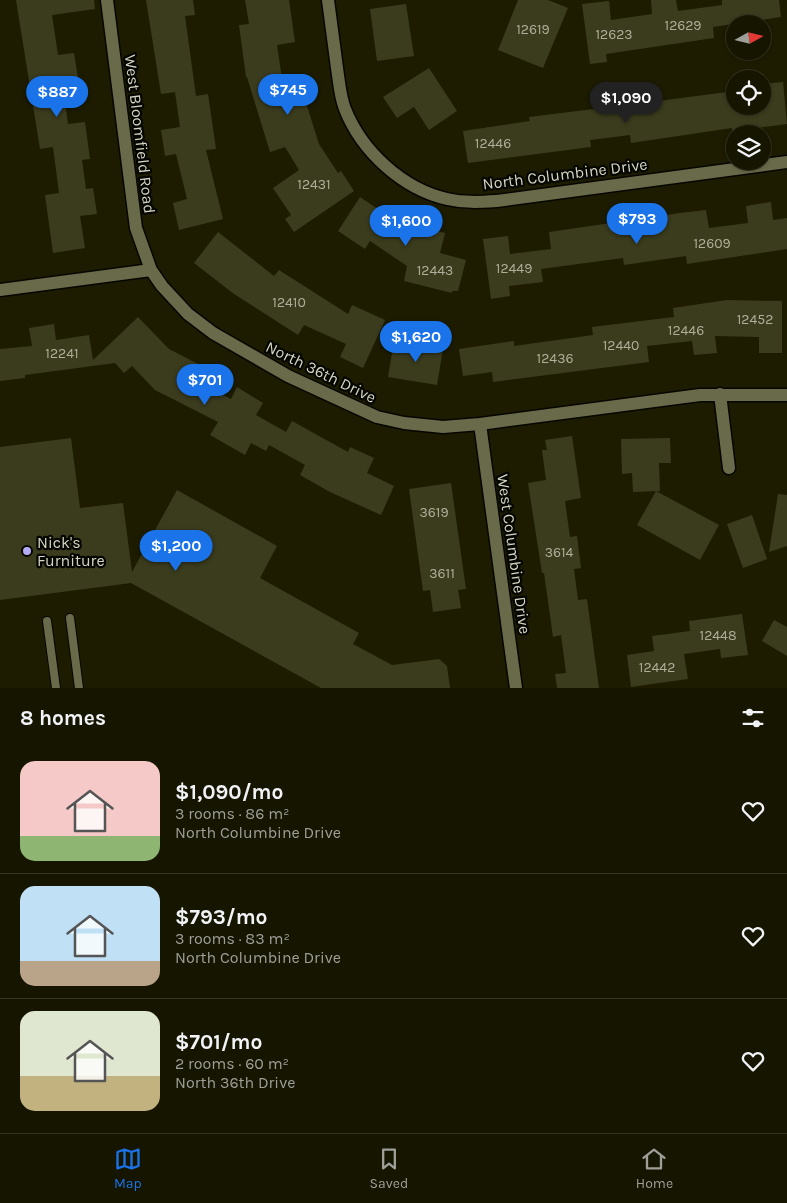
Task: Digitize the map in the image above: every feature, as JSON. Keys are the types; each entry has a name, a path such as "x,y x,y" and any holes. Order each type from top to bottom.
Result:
{"street":[{"name":"West Bloomfield Road","path":"106,0 136,228 151,270"},
{"name":"North Columbine Drive","path":"328,0 345,109 363,143 402,180 424,192 448,200 471,202 497,201 787,162"},
{"path":"0,290 151,270"},
{"name":"North 36th Drive","path":"151,270 162,286 188,314 213,333 327,396 377,417 404,424 443,427 480,424 700,394 787,394"},
{"path":"720,394 728,468"},
{"name":"West Columbine Drive","path":"480,424 516,688"}],"lane":[{"path":"70,618 79,688"},
{"path":"47,621 56,688"}],"building":[{"path":"16,0 94,0 95,9 52,15 58,55 74,53 78,78 62,80 68,124 85,122 90,159 82,160 86,189 93,188 97,214 80,216 85,248 53,253 45,195 59,193 53,147 40,149"},
{"path":"146,0 193,0 195,15 185,16 196,96 208,94 216,149 206,150 223,219 179,230 173,203 187,199 176,154 165,156 161,130 180,127 175,92 161,94"},
{"path":"245,0 289,0 295,42 277,45 284,92 301,87 319,144 338,173 341,171 354,191 294,232 285,219 291,215 273,188 299,170 285,147 270,152 246,77 239,25 249,24"},
{"path":"518,0 548,0 568,8 543,68 498,50"},
{"path":"651,0 676,0 678,11 722,5 722,0 779,0 781,17 771,18 771,15 726,15 726,25 713,27 714,38 606,54 607,62 590,64 582,4 609,1 611,20 652,14"},
{"path":"406,4 414,56 377,61 370,9"},
{"path":"429,68 457,111 429,130 414,107 397,118 383,97"},
{"path":"783,82 787,124 771,126 726,125 726,129 631,143 630,135 590,140 591,147 468,163 463,131 530,121 529,117 726,92 726,115 771,115 771,83"},
{"path":"360,197 415,234 417,226 445,233 440,253 466,260 458,291 452,291 452,293 404,281 407,266 370,241 365,249 338,231"},
{"path":"771,202 773,220 787,218 787,249 687,264 686,256 624,265 623,258 541,269 543,282 509,286 510,296 491,299 483,239 508,236 510,254 551,249 549,232 706,210 709,228 748,223 746,206"},
{"path":"218,232 274,276 279,270 348,314 352,305 385,320 363,368 340,357 346,344 304,325 298,335 234,294 194,263"},
{"path":"727,300 782,301 782,353 759,353 759,337 715,336 717,353 694,355 692,341 647,346 649,362 493,382 492,372 463,376 459,349 514,341 514,346 593,335 592,327 674,317 673,308"},
{"path":"138,317 169,349 200,365 193,380 231,399 237,387 263,403 256,415 286,432 292,421 348,452 350,447 374,458 367,473 394,486 381,515 330,492 300,475 305,465 269,445 266,451 251,443 245,455 210,435 218,422 155,390 132,366 124,373 115,363 25,375 25,378 0,381 0,349 32,346 29,328 54,324 56,340 89,335 93,360"},
{"path":"394,341 443,349 437,385 388,377"},
{"path":"572,436 581,498 565,501 570,537 577,536 581,568 574,569 578,600 587,599 599,688 557,688 555,674 566,673 561,635 553,637 528,483 546,480 542,450 547,450 545,440"},
{"path":"71,438 80,508 123,503 132,572 177,490 277,546 260,578 359,633 353,644 392,665 439,659 447,666 450,688 321,688 131,583 0,600 0,447"},
{"path":"670,438 671,463 659,463 660,491 633,492 632,473 622,474 621,439"},
{"path":"451,483 466,589 458,590 461,608 433,612 430,590 423,591 409,489"},
{"path":"656,491 719,525 700,560 637,525"},
{"path":"778,494 787,495 787,546 769,552"},
{"path":"752,515 767,559 743,568 727,524"},
{"path":"742,614 748,655 721,658 720,649 684,654 688,679 631,687 627,655 654,651 652,636 690,631 689,621"},
{"path":"774,620 787,627 787,656 762,641"}],"place":[{"name":"Nick's Furniture","path":"27,551"}]}
